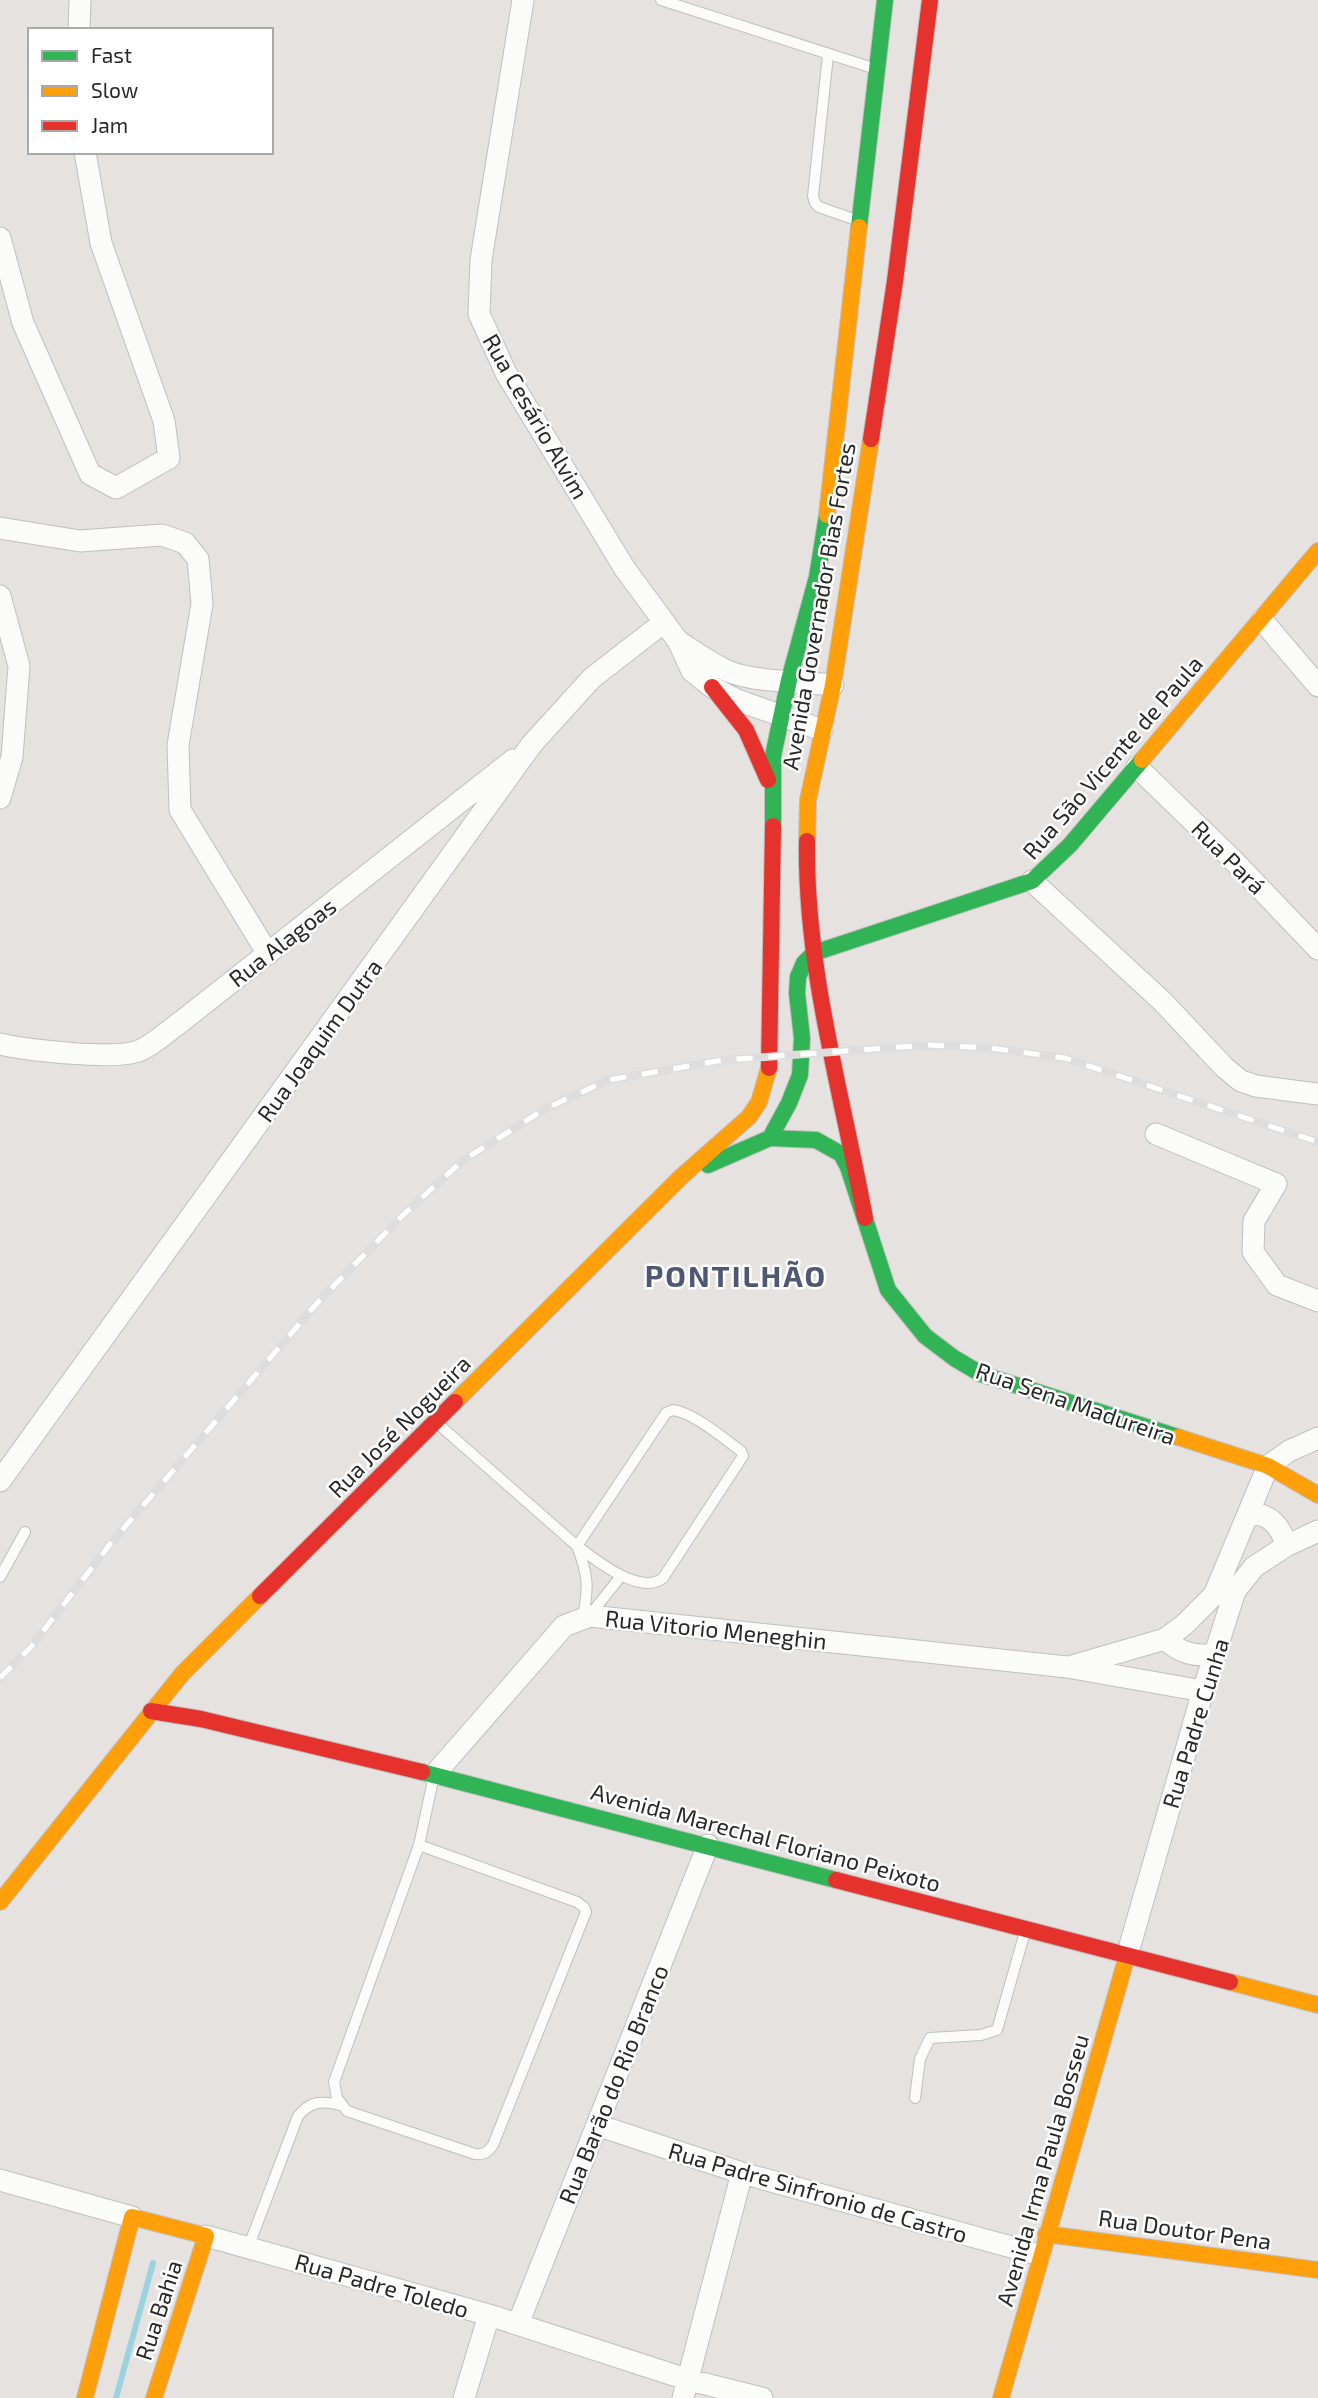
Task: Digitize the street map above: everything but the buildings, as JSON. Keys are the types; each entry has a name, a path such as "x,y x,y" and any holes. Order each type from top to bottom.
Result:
{"main road":[{"name":"Avenida Governador Bias Fortes","path":"682,1176 749,1117 759,1102 771,1062 774,747 817,577 825,530 885,0"},
{"name":"Avenida Governador Bias Fortes","path":"865,1218 827,1033 814,953 807,860 808,800 833,685 895,281 930,0"},
{"name":"Rua São Vicente de Paula","path":"814,953 1032,881 1070,845 1318,551"},
{"path":"712,687 741,720 759,752 772,790"},
{"path":"770,1138 789,1103 800,1075 802,1038 798,976 804,962 814,953"},
{"path":"682,1176 770,1138 816,1140 841,1154 865,1218"},
{"name":"Rua José Nogueira","path":"0,1902 151,1711 187,1685 436,1421 682,1176"},
{"name":"Rua Sena Madureira","path":"865,1218 888,1290 925,1336 963,1364 981,1374 1268,1466 1318,1495"},
{"path":"187,1685 201,1719"},
{"name":"Avenida Marechal Floriano Peixoto","path":"151,1711 201,1719 434,1774 1318,2005"},
{"name":"Avenida Irma Paula Bosseu","path":"1001,2398 1127,1956"},
{"path":"85,2398 140,2219"},
{"name":"Rua Padre Toledo","path":"140,2219 206,2236"},
{"name":"Rua Doutor Pena","path":"1046,2234 1318,2270"},
{"name":"Rua Bahia","path":"154,2398 206,2236"}],"street":[{"path":"79,28 80,0"},
{"name":"Rua Cesário Alvim","path":"523,0 481,260 479,314 506,373 625,569 678,641"},
{"path":"0,237 23,323 90,474 117,488 169,458 164,421 101,243 85,154"},
{"path":"0,528 80,541 162,535 185,543 198,559 202,604 178,745 180,810 268,954"},
{"path":"0,596 19,666 12,757 0,798"},
{"path":"1262,620 1318,685"},
{"name":"Rua Joaquim Dutra","path":"0,1481 532,744 592,678 663,623"},
{"path":"678,641 731,673 833,685"},
{"path":"678,641 687,665 712,687 737,700 822,730"},
{"name":"Rua Alagoas","path":"0,1044 116,1055 141,1050 268,954 532,744"},
{"name":"Rua Pará","path":"1137,767 1233,860 1318,949"},
{"path":"1032,881 1163,1002 1241,1081 1256,1086 1318,1094"},
{"path":"1156,1134 1276,1184 1254,1221 1254,1252 1277,1285 1318,1301"},
{"path":"1286,1546 1283,1533 1274,1522 1262,1514 1249,1512 1268,1466 1289,1451 1318,1438"},
{"name":"Rua Vitorio Meneghin","path":"1067,1667 1165,1639 1184,1625 1214,1595 1249,1512"},
{"name":"Rua Padre Cunha","path":"1127,1956 1203,1691 1235,1591 1254,1567 1286,1546 1318,1531"},
{"name":"Rua Vitorio Meneghin","path":"434,1774 564,1626 587,1616 1067,1667 1203,1691"},
{"path":"1165,1639 1187,1654 1215,1654"},
{"name":"Rua Barão do Rio Branco","path":"518,2324 708,1845"},
{"name":"Rua Padre Sinfronio de Castro","path":"597,2125 742,2173 1040,2255"},
{"path":"686,2389 742,2173"},
{"name":"Rua Padre Toledo","path":"0,2180 140,2219"},
{"name":"Rua Padre Toledo","path":"206,2236 518,2324 686,2389 762,2398"},
{"path":"464,2398 489,2315"}],"lane":[{"path":"661,0 876,69"},
{"path":"828,55 813,196 819,207 861,221"},
{"path":"436,1421 577,1546 621,1576 650,1583 657,1583 663,1578 742,1461 741,1451 681,1411 666,1413 577,1546"},
{"path":"0,1577 25,1532"},
{"path":"577,1546 586,1569 589,1591 587,1616"},
{"path":"587,1616 621,1576"},
{"path":"419,1845 577,1902 584,1907 585,1917 488,2151 475,2154 347,2111 341,2105 334,2082 419,1845 434,1774"},
{"path":"915,2098 920,2059 930,2038 981,2035 997,2030 1026,1929"},
{"path":"248,2248 298,2116 306,2107 316,2103 341,2105"}],"waterway":[{"path":"116,2398 153,2263"}],"railway":[{"path":"0,1678 31,1647 111,1543 319,1301 402,1216 462,1161 545,1109 608,1080 724,1060 928,1045 990,1048 1065,1058 1318,1142"}],"traffic: fast":[{"path":"859,227 885,0"},
{"path":"773,826 773,756 789,680 817,577 827,515"},
{"path":"770,1138 789,1103 800,1075 802,1038 797,993 798,977 804,963 814,953 1032,881 1070,845 1142,760"},
{"path":"708,1165 770,1138 816,1140 841,1154 848,1167 888,1290 925,1336 981,1374 1178,1437"},
{"path":"422,1772 836,1880"}],"traffic: slow":[{"path":"827,515 859,227"},
{"path":"807,841 808,800 833,685 871,439"},
{"path":"1142,760 1318,551"},
{"path":"455,1402 682,1176 749,1117 759,1102 769,1068"},
{"path":"1178,1437 1268,1466 1318,1495"},
{"path":"0,1902 182,1674 260,1596"},
{"path":"1001,2398 1127,1956"},
{"path":"1230,1982 1318,2005"},
{"path":"85,2398 132,2217 206,2236 154,2398"},
{"path":"1046,2234 1318,2270"}],"traffic: jam":[{"path":"871,439 895,281 930,0"},
{"path":"712,687 746,730 768,780"},
{"path":"769,1068 773,826"},
{"path":"807,841 808,889 818,984 865,1218"},
{"path":"260,1596 455,1402"},
{"path":"151,1711 201,1719 422,1772"},
{"path":"836,1880 1230,1982"}],"district":[{"name":"PONTILHÃO","path":"736,1275"}]}
